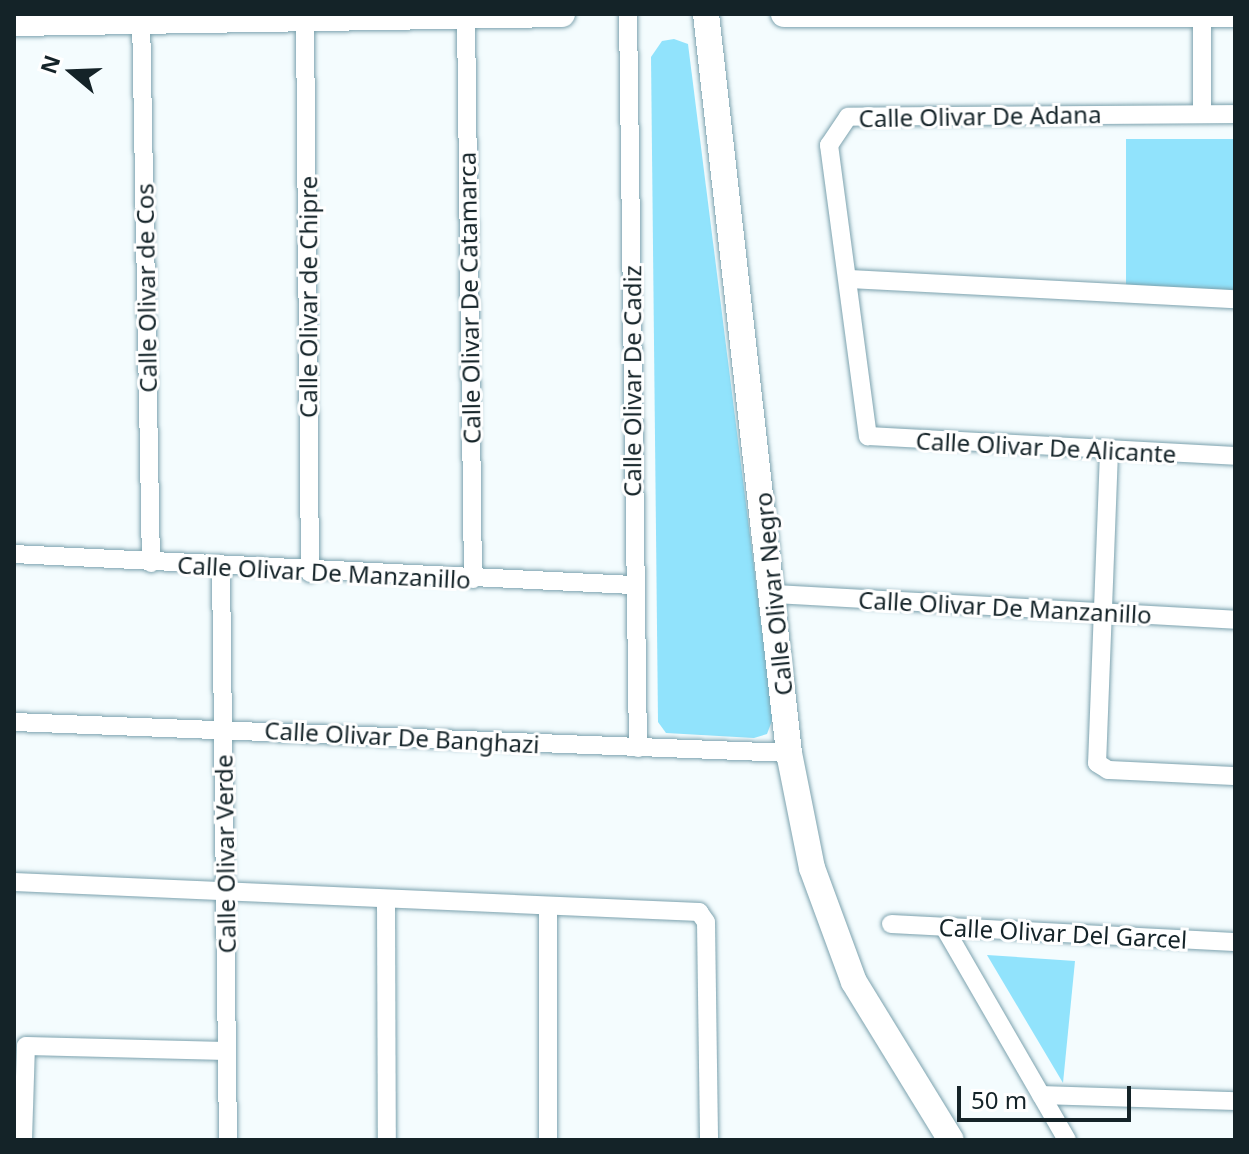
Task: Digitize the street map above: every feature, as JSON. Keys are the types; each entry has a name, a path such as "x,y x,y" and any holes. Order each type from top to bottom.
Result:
{"street":[{"path":"14,23 141,18 305,21 562,14"},
{"name":"Calle Olivar De Cadiz","path":"628,14 633,585 638,748"},
{"name":"Calle Olivar Negro","path":"706,14 775,594 789,753 812,868 837,943 951,1140"},
{"path":"784,14 1235,14"},
{"path":"1202,14 1202,113"},
{"name":"Calle Olivar De Catamarca","path":"466,16 473,579"},
{"name":"Calle Olivar de Cos","path":"141,18 151,563"},
{"name":"Calle Olivar de Chipre","path":"305,21 310,573"},
{"name":"Calle Olivar De Adana","path":"862,427 849,279 829,145 848,117 1235,114"},
{"path":"849,279 1235,299"},
{"name":"Calle Olivar De Alicante","path":"862,427 873,437 1109,452 1235,456"},
{"path":"1109,452 1097,763 1108,770 1235,776"},
{"name":"Calle Olivar De Manzanillo","path":"14,554 221,569 633,585"},
{"name":"Calle Olivar Verde","path":"221,569 228,1140"},
{"name":"Calle Olivar De Manzanillo","path":"775,594 1235,620"},
{"name":"Calle Olivar De Banghazi","path":"14,722 789,753"},
{"path":"14,882 703,916 709,1140"},
{"path":"386,901 387,1140"},
{"path":"548,907 548,1140"},
{"name":"Calle Olivar Del Garcel","path":"891,924 1235,942"},
{"path":"944,927 1067,1140"},
{"path":"23,1140 26,1046 227,1051"},
{"path":"1041,1095 1235,1101"}],"shaded area":[{"path":"674,39 688,44 773,718 767,734 754,738 666,733 658,722 651,57 662,41"},
{"path":"1126,139 1235,139 1235,297 1126,297"},
{"path":"987,955 1075,961 1063,1083"}]}
